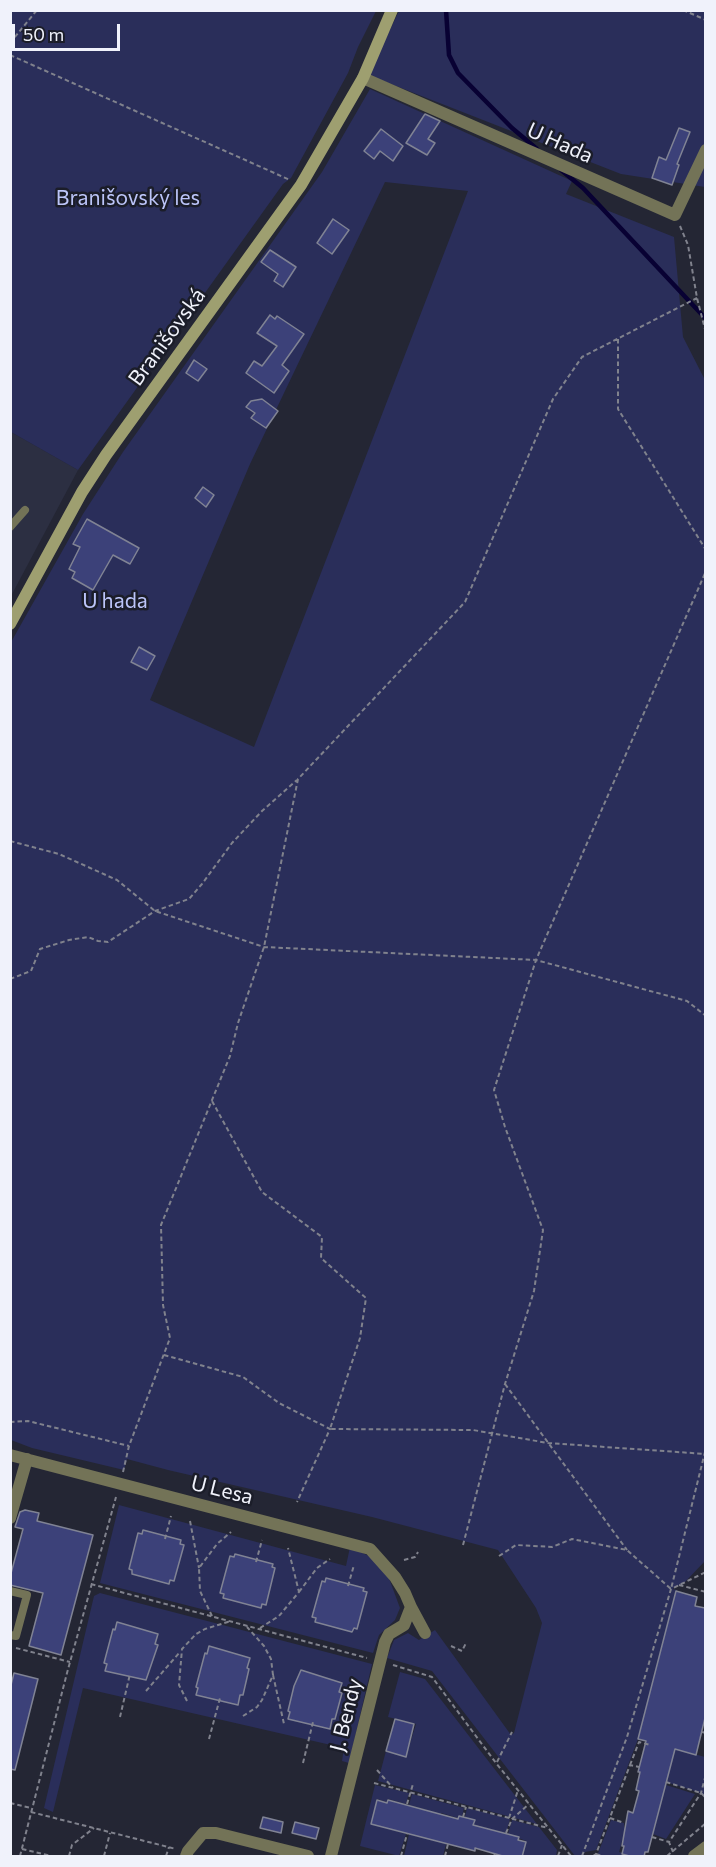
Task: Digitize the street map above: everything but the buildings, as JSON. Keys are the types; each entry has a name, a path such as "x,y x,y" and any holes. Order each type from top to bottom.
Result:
{"street":[{"name":"Branišovská","path":"10,624 82,492 106,455 301,185 363,78 392,10"},
{"name":"U Hada","path":"363,78 675,215"},
{"path":"675,215 705,150"},
{"name":"U Lesa","path":"10,1455 370,1549 395,1577 411,1607"},
{"path":"10,1518 27,1459"},
{"path":"411,1607 424,1633"},
{"name":"J. Bendy","path":"331,1857 385,1642 389,1634 404,1625 411,1607"},
{"path":"187,1854 203,1833 216,1833 308,1857"},
{"path":"694,1857 705,1847"}],"lane":[{"path":"10,527 25,510"},
{"path":"10,1591 27,1595 16,1636 10,1635"}],"path":[{"path":"10,43 37,10"},
{"path":"683,10 705,20"},
{"path":"10,55 301,185"},
{"path":"675,215 688,245 705,333"},
{"path":"10,978 31,971 40,949 87,937 108,942 155,911 189,898 202,885 232,843 262,811 298,779 465,602 553,399 582,357 697,298"},
{"path":"618,339 618,409 705,550"},
{"path":"463,1545 505,1383 534,1291 543,1230 505,1127 494,1090 536,960 705,571"},
{"path":"123,1474 129,1446 170,1338 163,1305 161,1225 230,1056 238,1023 264,947 298,779"},
{"path":"10,841 59,854 117,880 155,911 264,947 536,960 687,1001 705,1016"},
{"path":"212,1101 262,1192 322,1237 321,1258 366,1298 360,1338 330,1429 297,1502"},
{"path":"163,1355 243,1377 279,1403 330,1429 473,1430 549,1443 704,1454"},
{"path":"505,1383 627,1550 671,1589"},
{"path":"10,1422 28,1421 129,1446"},
{"path":"582,1857 627,1737 671,1589 705,1448"},
{"path":"20,1857 117,1492"},
{"path":"165,1539 171,1516"},
{"path":"190,1521 199,1568 200,1591 212,1616"},
{"path":"199,1568 217,1544 231,1532"},
{"path":"499,1556 516,1545 552,1547 572,1539 627,1550"},
{"path":"256,1562 262,1540"},
{"path":"288,1548 299,1592"},
{"path":"404,1560 415,1557 418,1552"},
{"path":"259,1629 279,1616 317,1568 330,1559"},
{"path":"348,1586 354,1565"},
{"path":"671,1589 705,1572"},
{"path":"91,1584 372,1659"},
{"path":"679,1586 705,1592"},
{"path":"146,1691 196,1634 231,1621"},
{"path":"246,1626 264,1646 271,1659 284,1724"},
{"path":"451,1646 462,1651 466,1643"},
{"path":"10,1647 70,1662"},
{"path":"182,1649 180,1685 187,1701"},
{"path":"386,1663 432,1677 496,1763 571,1857"},
{"path":"120,1717 130,1674"},
{"path":"243,1716 262,1700 273,1675"},
{"path":"209,1739 220,1698"},
{"path":"303,1763 314,1722"},
{"path":"496,1763 512,1732"},
{"path":"602,1857 595,1855 639,1742 650,1745"},
{"path":"630,1765 639,1767"},
{"path":"377,1770 393,1788"},
{"path":"669,1842 701,1793 705,1774"},
{"path":"666,1782 701,1793 705,1798"},
{"path":"374,1783 548,1828"},
{"path":"407,1804 413,1784"},
{"path":"506,1833 518,1790"},
{"path":"10,1803 187,1854"},
{"path":"510,1818 529,1804"},
{"path":"464,1817 466,1807"},
{"path":"610,1818 624,1823"},
{"path":"668,1857 705,1823"},
{"path":"69,1857 72,1845 94,1828"},
{"path":"104,1857 111,1832"},
{"path":"401,1857 407,1834"},
{"path":"652,1837 669,1842"},
{"path":"669,1842 673,1852"},
{"path":"445,1857 448,1844"},
{"path":"558,1857 562,1844"},
{"path":"166,1857 169,1847"},
{"path":"22,1849 51,1857"}],"shaded area":[{"path":"11,432 78,470 11,596"}],"green space":[{"name":"Branišovský les","path":"10,11 376,11 348,73 291,178 283,184 78,470 11,432"},
{"path":"399,11 705,11 705,187 621,174 368,75"},
{"name":"U hada","path":"370,89 572,181 566,194 674,237 683,337 706,382 705,1561 685,1582 672,1589 677,1590 638,1739 596,1850 585,1852 583,1856 575,1856 432,1671 387,1658 394,1640 408,1633 419,1640 435,1630 511,1735 514,1733 542,1623 536,1608 498,1550 372,1517 127,1459 124,1470 32,1448 11,1440 10,644 83,514 123,452 322,172","holes":["385,182 468,191 254,747 150,700 250,464"]},
{"path":"119,1505 346,1566 350,1547 375,1559 387,1573 400,1608 395,1620 379,1635 373,1653 100,1583"},
{"path":"100,1593 372,1664 349,1763 342,1761 344,1748 83,1688 53,1812 44,1808 94,1596"},
{"path":"400,1672 425,1679 537,1824 378,1781 386,1751 406,1756 416,1724 388,1717"},
{"path":"673,1748 705,1757 705,1797 701,1793 666,1782"},
{"path":"375,1785 409,1793 406,1804 388,1799 387,1802 377,1799 371,1823 406,1834 399,1856 360,1846"},
{"path":"666,1785 695,1794 666,1839 653,1834 659,1811 657,1810"},
{"path":"412,1794 464,1808 462,1816 458,1818 441,1813 440,1817 426,1812 427,1810 409,1805"},
{"path":"467,1808 510,1819 506,1833 473,1825 474,1820 465,1817"},
{"path":"512,1820 539,1827 557,1850 556,1856 522,1856 526,1841 508,1834"},
{"path":"611,1820 624,1823 626,1828 619,1852 633,1856 597,1856"},
{"path":"409,1834 419,1837 420,1834 446,1844 443,1856 404,1856"}],"waterway":[{"path":"446,10 449,55 458,73 512,128 537,149"},
{"path":"561,170 583,188 706,319"}]}
